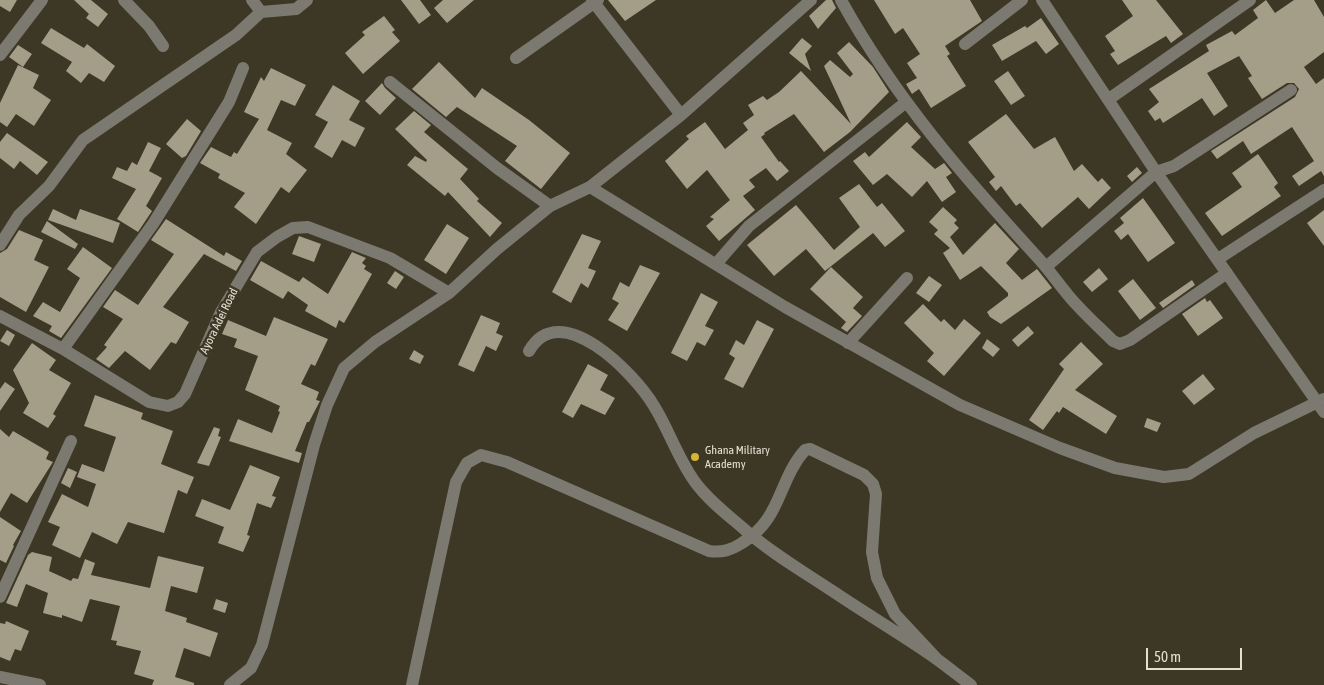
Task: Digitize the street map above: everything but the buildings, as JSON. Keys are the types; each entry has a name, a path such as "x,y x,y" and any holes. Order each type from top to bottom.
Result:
{"street":[{"path":"0,55 42,0"},
{"path":"124,0 149,26 162,46"},
{"path":"252,0 261,12"},
{"path":"0,245 19,215 49,186 83,140 236,35 261,12 296,9 307,0"},
{"path":"840,0 864,42 905,103 994,211 1046,267 1074,302 1113,341 1120,344 1130,340 1227,273"},
{"path":"965,44 1022,0"},
{"path":"590,187 848,343 960,405 1021,432 1115,468 1164,478 1189,474 1254,432 1322,405 1156,172 1042,0"},
{"path":"1109,99 1250,0"},
{"path":"516,58 595,1 681,115"},
{"path":"230,685 251,668 262,645 314,445 327,405 340,375 353,359 449,293 497,249 550,206 590,187 681,115 804,2"},
{"path":"63,349 153,224 229,102 243,68"},
{"path":"390,82 496,168 550,206"},
{"path":"1046,267 1156,172 1174,166 1290,90"},
{"path":"716,264 749,226 905,103"},
{"path":"1218,259 1324,190"},
{"name":"Ayora Adei Road","path":"0,316 21,324 149,402 168,406 178,402 185,394 221,312 257,252 277,236 293,228 308,227 390,258 449,293"},
{"path":"848,343 907,278"},
{"path":"529,351 534,342 541,336 556,331 565,331 586,340 624,369 655,406 695,483 753,536 798,568 938,659 971,685"},
{"path":"0,598 71,441"},
{"path":"412,685 456,482 467,463 481,456 507,462 709,551 721,552 733,548 753,536 768,520 804,450 810,449 826,456 868,478 876,494 872,552 877,578 895,614 938,659"},
{"path":"0,677 40,685"}],"place":[{"name":"Ghana Military Academy","path":"695,457"}]}
